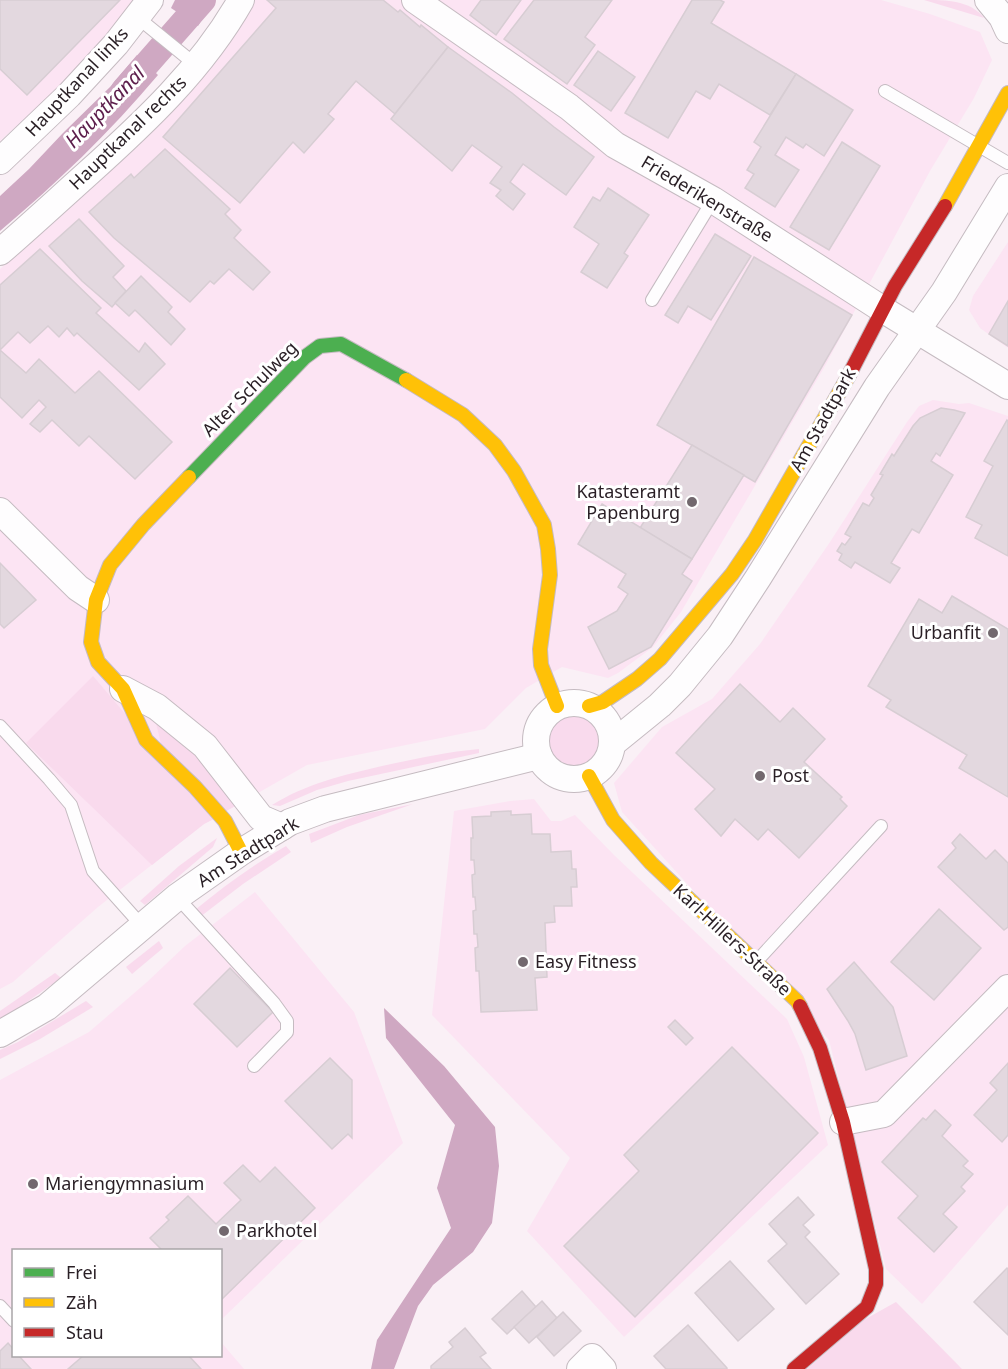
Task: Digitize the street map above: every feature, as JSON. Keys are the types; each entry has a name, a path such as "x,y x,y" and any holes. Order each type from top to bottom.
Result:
{"street":[{"name":"Hauptkanal rechts","path":"0,252 111,153 168,97 188,59 233,14 241,0"},
{"name":"Friederikenstraße","path":"415,0 569,107 615,145 713,200 882,309 1008,386"},
{"path":"988,0 1002,17 1008,30"},
{"name":"Hauptkanal links","path":"0,161 69,95 145,14"},
{"name":"Am Stadtpark","path":"589,706 603,702 637,679 660,659 732,574 755,540 838,395 902,273 952,195 1008,93"},
{"name":"Am Stadtpark","path":"612,744 681,685 720,636 877,387 1004,201"},
{"name":"Alter Schulweg","path":"241,852 225,821 195,787 146,740 123,690 98,662 91,642 96,600 110,565 144,525 305,357 320,346 341,344 463,415 495,445 514,471 543,525 548,549 550,575 540,649 542,665 557,706"},
{"path":"0,511 78,588 96,600"},
{"path":"123,690 157,707 205,746 261,818 282,827"},
{"path":"579,703 589,706 607,721 611,732 610,754 598,771 589,776 577,779 554,774 545,766 536,745 541,722 557,706 579,703"},
{"name":"Am Stadtpark","path":"0,1034 47,1007 177,897 241,852 290,822 325,809 539,756"},
{"name":"Karl-Hillers-Straße","path":"589,776 613,820 628,838 651,863 796,1001 820,1048 843,1122 876,1269 876,1284 867,1307 794,1369"},
{"path":"843,1122 884,1114 1008,988"},
{"path":"580,1369 592,1357 603,1369"}],"lane":[{"path":"145,14 188,59"},
{"path":"885,91 1008,163"},
{"path":"652,300 713,200"},
{"path":"0,726 71,806 93,872 143,927"},
{"path":"756,963 881,826"},
{"path":"177,897 274,1003 287,1021 287,1032 254,1066"},
{"path":"0,1306 12,1318"}],"shaded area":[{"path":"0,0 141,0 92,57 0,141"},
{"path":"254,0 881,0 980,32 992,60 974,98 930,171 825,366 681,612 653,647 608,678 562,667 526,688 485,729 307,765 204,824 98,907 13,982 0,989 0,269 205,73"},
{"path":"924,0 965,4 984,18"},
{"path":"1008,242 1008,348 980,328 969,310 973,296"},
{"path":"933,400 959,404 969,403 1008,416 1008,1205 922,1304 886,1269 829,1040 622,812 614,783 662,727 712,699 760,644 830,542 907,422 919,406"},
{"path":"93,676 214,819 204,824 152,865 26,743"},
{"path":"570,715 580,715 590,719 598,727 602,742 598,757 590,765 580,769 570,769 560,765 552,757 548,747 548,737 552,727 560,719"},
{"path":"155,719 197,749 237,805 226,811 162,748"},
{"path":"479,749 479,753 348,781 317,790 280,806 272,805 311,786 353,773 430,756"},
{"path":"534,799 551,821 561,821 575,815 787,1019 804,1057 828,1145 624,1337 527,1231 570,1158 432,1015 454,811"},
{"path":"413,804 347,827 311,843 309,834 359,815"},
{"path":"217,838 213,847 145,905 140,901 179,866"},
{"path":"286,846 291,852 243,884 200,917 195,910 239,876"},
{"path":"255,892 354,1012 403,1143 222,1319 222,1249 12,1249 12,1357 222,1357 222,1343 244,1369 0,1369 0,1080 89,1032 185,946"},
{"path":"159,941 163,948 132,974 126,967"},
{"path":"55,973 61,978 0,1021 0,1011"},
{"path":"86,1001 93,1007 40,1039 0,1059 0,1050 18,1042"},
{"path":"896,1302 962,1369 807,1369 862,1321"}],"water":[{"path":"175,0 214,0 198,26 171,8"},
{"path":"137,55 158,75 82,156 0,231 0,196 110,87"},
{"path":"384,1008 444,1066 495,1127 499,1166 492,1223 473,1252 433,1285 418,1306 394,1369 371,1369 377,1340 451,1228 437,1188 455,1125 386,1038"}],"building":[{"path":"0,0 120,0 27,95 0,69"},
{"path":"267,0 383,0 398,12 400,10 420,27 421,25 448,47 395,114 356,81 328,114 334,119 304,153 293,142 240,203 163,137 276,8"},
{"path":"481,0 521,0 496,35 470,15"},
{"path":"534,0 612,0 585,37 595,45 567,84 504,39"},
{"path":"692,0 724,2 711,23 796,74 770,115 719,84 710,99 696,91 668,138 625,113"},
{"path":"448,47 594,157 566,195 523,164 510,182 525,194 513,210 496,196 501,190 490,183 502,167 472,145 452,171 391,119"},
{"path":"598,51 635,77 611,111 574,85"},
{"path":"796,74 853,110 824,156 806,144 803,148 786,137 775,155 799,170 775,207 745,188 754,174 747,170 761,147 754,142"},
{"path":"842,142 880,166 829,250 790,227"},
{"path":"165,149 230,209 225,214 241,230 234,238 270,272 253,290 229,269 214,284 210,281 190,302 114,238 89,212 131,174 134,178"},
{"path":"608,188 649,215 624,253 628,256 607,288 581,272 599,244 574,227 593,197 600,201"},
{"path":"79,219 124,266 113,277 126,291 112,307 82,281 49,246"},
{"path":"715,234 751,256 711,320 688,306 678,323 665,315"},
{"path":"40,249 101,308 96,313 139,352 145,343 165,364 139,390 77,333 74,336 67,328 59,337 48,326 30,343 18,332 0,350 0,285"},
{"path":"754,257 852,315 755,482 657,425"},
{"path":"141,276 172,307 168,312 185,329 171,345 135,310 129,316 115,303"},
{"path":"1008,301 1008,346 989,334"},
{"path":"0,350 26,373 39,359 75,393 99,371 172,442 135,479 89,436 79,446 52,420 40,432 30,424 46,407 39,400 22,418 0,397"},
{"path":"941,408 965,413 940,456 936,453 931,461 953,475 919,533 912,529 891,563 900,568 890,583 855,562 851,568 839,560 842,554 837,551 842,543 845,545 851,537 845,534 863,503 869,506 874,498 871,495 883,475 880,474 913,426 920,418"},
{"path":"1007,420 1008,556 975,538 982,525 966,517 993,466 984,461"},
{"name":"Katasteramt Papenburg","path":"692,445 744,475 692,559 640,528"},
{"path":"602,504 692,559 682,574 692,581 651,647 609,669 588,627 617,611 628,594 618,587 626,574 578,544"},
{"path":"0,563 36,600 4,628 0,624"},
{"path":"952,596 1008,629 1008,797 959,768 967,755 886,707 891,700 868,686 919,599 942,613"},
{"name":"Post","path":"740,684 780,722 793,708 825,739 804,762 842,797 840,799 847,806 799,858 768,829 758,840 735,819 721,836 695,809 715,789 676,753"},
{"path":"511,811 511,815 531,814 532,834 550,834 551,852 571,851 572,869 576,869 577,887 571,887 572,906 554,906 555,922 545,923 547,977 535,978 537,1010 481,1012 479,971 476,971 477,934 474,934 473,911 476,910 472,875 475,874 474,860 471,860 472,817 491,816 491,812"},
{"path":"960,834 986,859 995,850 1008,863 1008,927 1004,930 938,867 956,848 952,843"},
{"path":"939,909 981,948 934,1000 891,962"},
{"path":"854,962 893,1007 907,1056 866,1070 855,1034 827,989"},
{"path":"230,968 273,1012 237,1047 194,1004"},
{"path":"675,1020 693,1038 686,1045 668,1027"},
{"path":"732,1047 818,1133 635,1317 564,1246 639,1171 624,1155"},
{"path":"330,1058 352,1080 352,1138 348,1134 332,1149 285,1101"},
{"path":"1008,1063 1008,1135 1002,1142 974,1115 997,1090 990,1083"},
{"path":"935,1110 951,1125 942,1136 968,1161 963,1166 973,1174 961,1187 965,1191 943,1214 957,1227 934,1252 898,1218 918,1196 882,1162 923,1118 926,1120"},
{"name":"Parkhotel","path":"243,1165 260,1182 275,1167 315,1208 222,1299 222,1249 161,1249 150,1238 169,1220 166,1217 188,1196 216,1224 241,1200 224,1183"},
{"path":"798,1197 814,1215 803,1225 810,1232 805,1237 839,1274 806,1304 768,1261 787,1244 769,1224"},
{"path":"730,1261 774,1309 738,1341 695,1293"},
{"path":"1008,1269 1008,1335 974,1302"},
{"path":"522,1291 536,1307 507,1334 492,1319"},
{"path":"542,1301 557,1318 529,1343 514,1327"},
{"path":"563,1312 581,1331 554,1356 537,1337"},
{"path":"688,1325 727,1369 666,1369 654,1356"},
{"path":"465,1328 486,1353 480,1357 491,1369 431,1369 431,1366 453,1347 449,1342"},
{"path":"8,1343 12,1348 12,1357 20,1357 31,1369 0,1369 0,1351"},
{"path":"82,1357 190,1357 201,1369 68,1369"}],"waterway":[{"name":"Hauptkanal","path":"124,90 203,0"}],"traffic: fast":[{"path":"189,477 305,357 320,346 341,344 406,380"}],"traffic: slow":[{"path":"945,206 1008,93"},
{"path":"589,706 603,702 637,679 660,659 732,574 755,540 848,377"},
{"path":"406,380 463,415 495,445 514,471 544,525 550,575 540,649 541,665 557,706"},
{"path":"189,477 143,525 110,565 96,600 91,642 98,662 123,689 146,740 195,787 225,821 241,852"},
{"path":"589,776 613,820 651,863 800,1006"}],"traffic: jam":[{"path":"848,377 895,286 945,206"},
{"path":"794,1369 867,1307 876,1284 876,1269 843,1122 820,1048 800,1006"}],"place":[{"name":"Katasteramt Papenburg","path":"692,502"},
{"name":"Urbanfit","path":"993,633"},
{"name":"Post","path":"760,776"},
{"name":"Easy Fitness","path":"523,962"},
{"name":"Mariengymnasium","path":"33,1184"},
{"name":"Parkhotel","path":"224,1231"}]}
